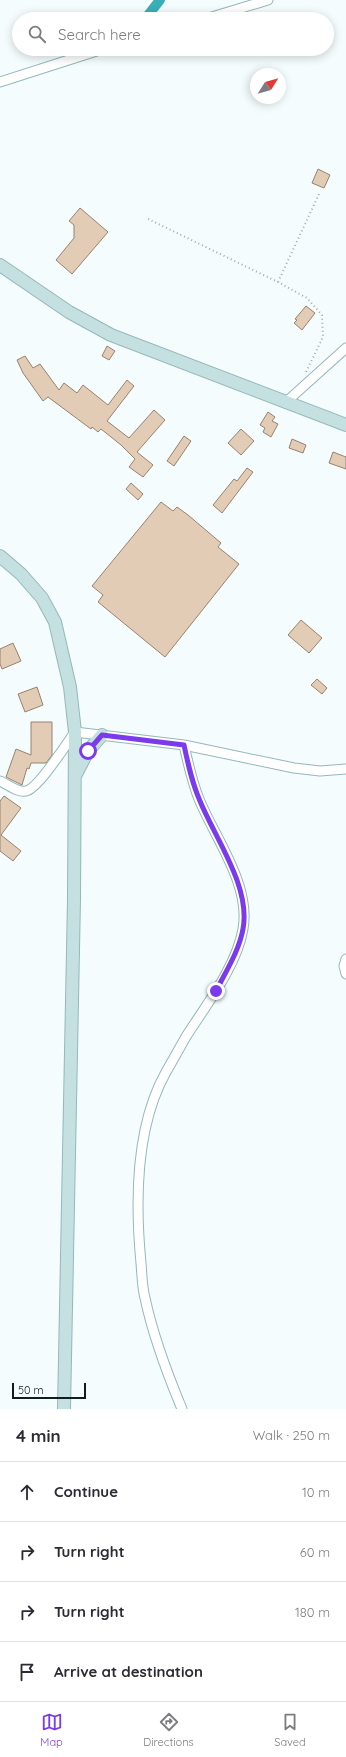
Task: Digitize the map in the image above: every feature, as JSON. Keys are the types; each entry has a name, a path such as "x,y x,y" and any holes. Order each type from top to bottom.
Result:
{"main road":[{"path":"0,265 69,312 112,335 285,403 346,425"},
{"path":"0,556 21,574 42,598 55,622 70,687 75,732 73,779 74,899 64,1409"},
{"path":"73,779 88,751 102,735"}],"street":[{"path":"228,12 268,0"},
{"path":"0,82 81,56"},
{"path":"285,403 346,348"},
{"path":"0,781 22,791 27,791 32,788 52,766 75,732 184,745 294,768 320,771 346,769"},
{"path":"182,1409 161,1356 144,1297 138,1189 142,1146 151,1112 162,1080 187,1036 216,991 234,954 243,929 244,912 239,888 229,862 193,783 184,745"},
{"path":"346,959 344,966 346,974"}],"path":[{"path":"278,282 319,194"},
{"path":"148,220 278,282 307,298 322,315 323,337 307,368 302,388"}],"building":[{"path":"318,169 330,175 324,188 312,183"},
{"path":"80,208 108,232 72,274 56,260 74,238 74,225 69,221"},
{"path":"306,306 315,313 302,330 294,323 297,320 295,319"},
{"path":"107,346 115,351 109,360 102,356"},
{"path":"25,356 33,368 40,364 59,390 64,383 77,393 83,385 108,405 127,380 134,386 107,421 129,438 154,410 165,420 137,452 153,465 143,477 129,467 135,459 121,445 101,429 98,432 92,427 91,429 48,397 43,401 23,373 17,360"},
{"path":"268,412 275,417 272,421 278,424 271,437 263,432 265,428 260,425"},
{"path":"241,429 254,441 241,455 228,443"},
{"path":"184,436 191,441 174,466 167,461"},
{"path":"292,439 306,445 303,453 289,448"},
{"path":"333,452 346,457 346,469 329,463"},
{"path":"247,468 253,472 222,513 213,505 234,479 237,481"},
{"path":"131,483 143,494 138,500 126,489"},
{"path":"161,502 173,511 177,507 188,515 221,543 218,547 239,564 165,657 98,602 103,595 92,586"},
{"path":"301,620 322,638 309,653 288,635"},
{"path":"13,643 21,661 2,669 0,664 0,649"},
{"path":"317,679 327,688 322,694 311,685"},
{"path":"37,687 43,705 25,712 18,694"},
{"path":"31,722 52,722 52,755 46,763 31,763 29,769 27,768 22,785 6,777 16,749 31,755"},
{"path":"4,796 21,808 1,835 21,851 13,861 0,851 0,801"}],"waterway":[{"path":"151,12 160,0"}],"route":[{"path":"88,751 102,735 184,745 193,783 229,862 239,888 244,912 243,929 234,954 216,991"}]}
